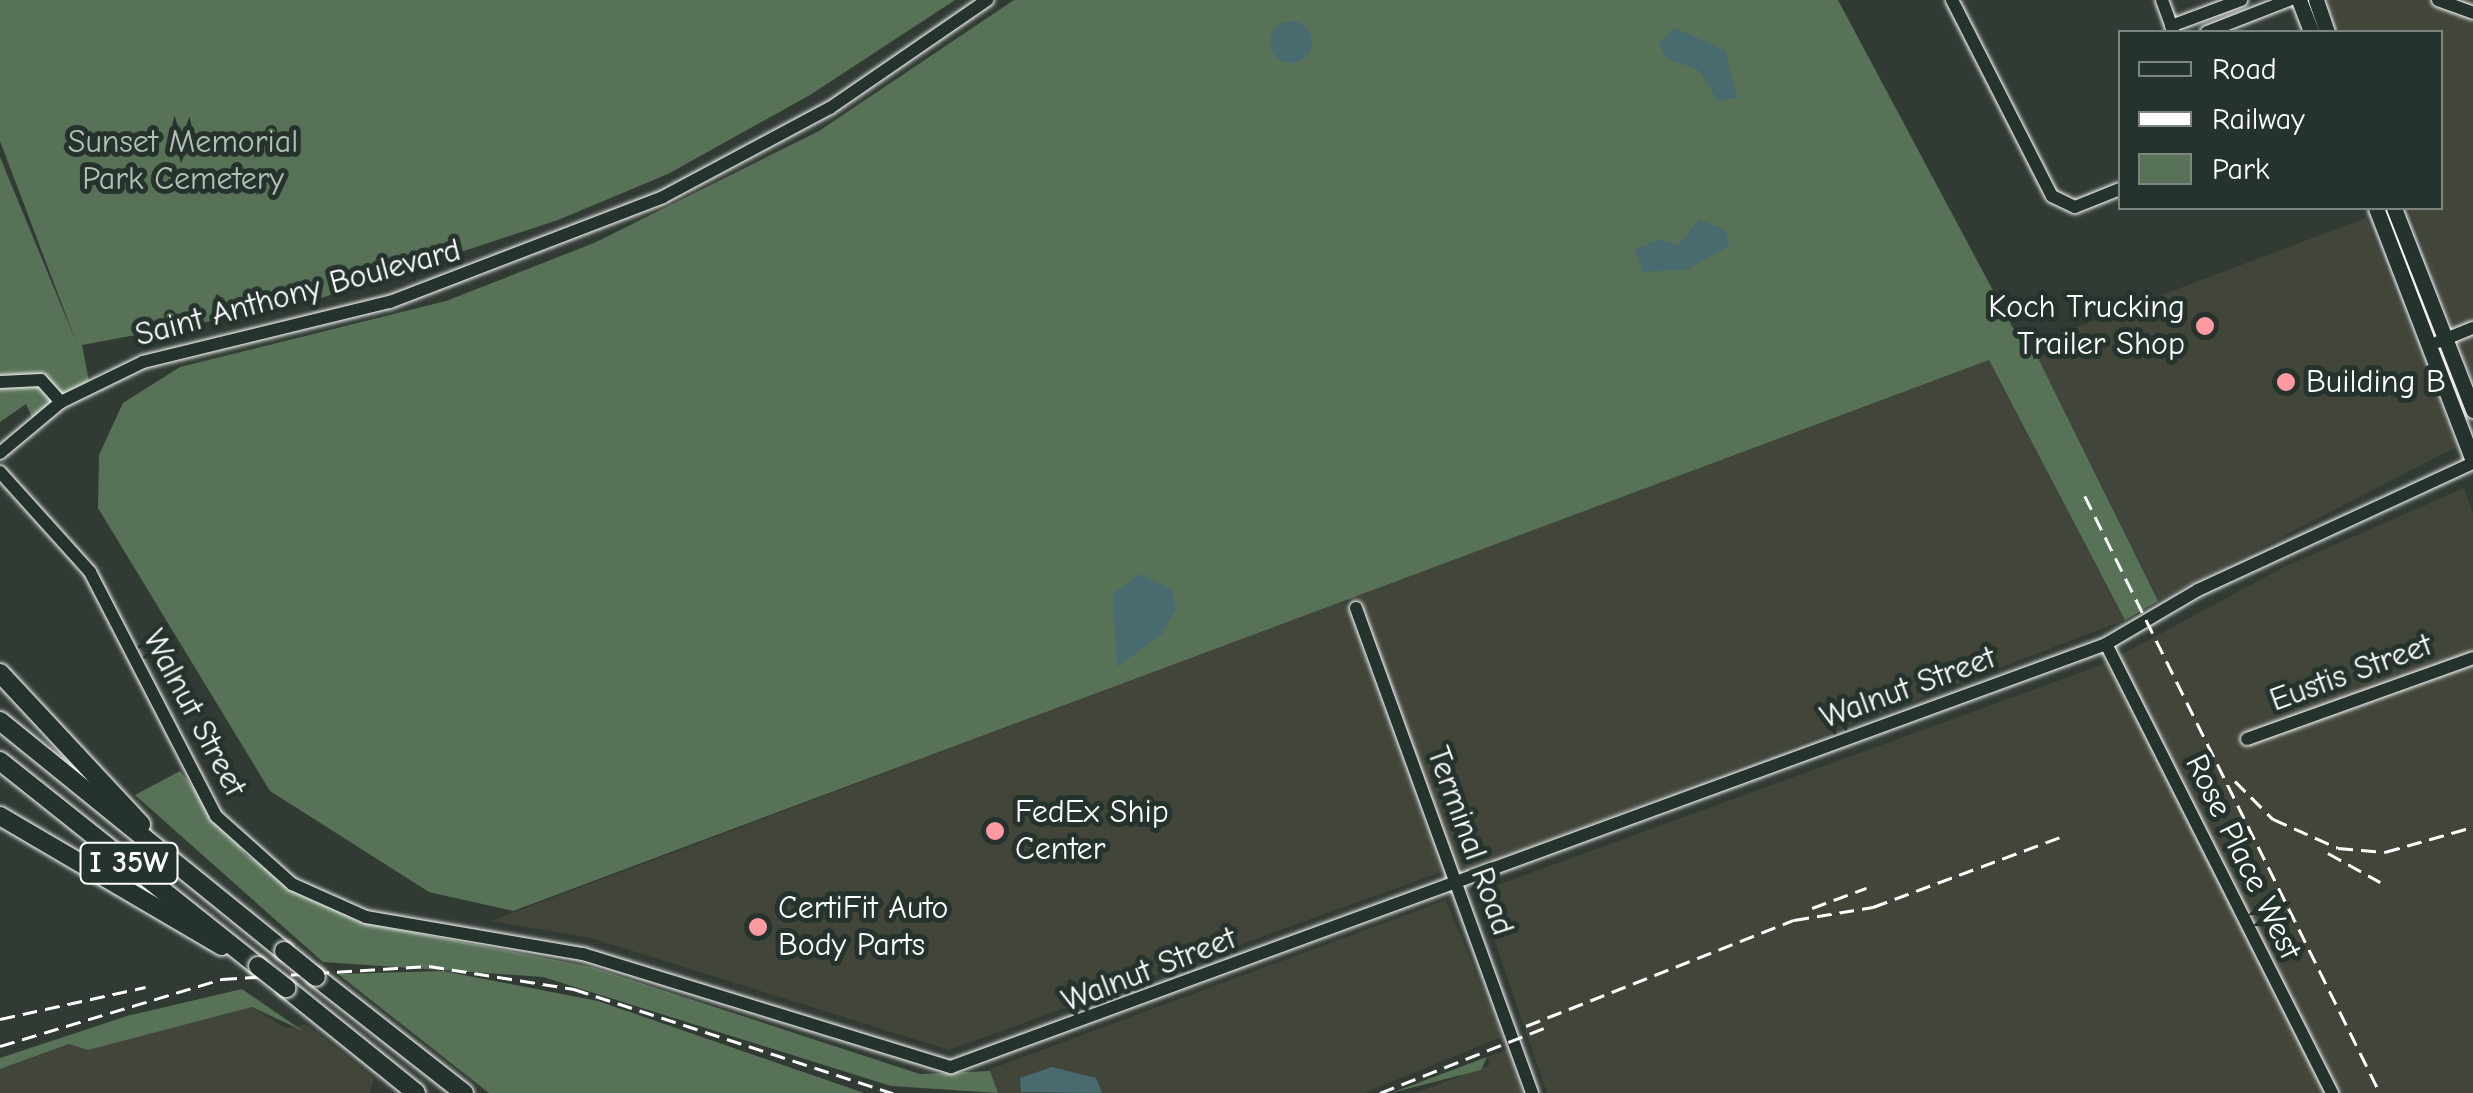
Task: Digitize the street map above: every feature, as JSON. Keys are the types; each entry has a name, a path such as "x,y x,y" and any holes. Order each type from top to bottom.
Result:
{"highway":[{"path":"0,673 190,876"},
{"name":"I 35W","path":"0,721 464,1093"},
{"name":"I 35W","path":"0,761 416,1093"},
{"path":"0,816 258,966"}],"main road":[{"path":"2298,0 2310,30"},
{"path":"2316,0 2326,30"},
{"path":"2382,210 2438,342 2473,410"},
{"path":"2438,342 2473,462"}],"street":[{"name":"Saint Anthony Boulevard","path":"0,453 61,402 143,362 390,302 609,222 830,108 987,0"},
{"path":"1952,0 2052,196 2074,206 2118,190"},
{"path":"2162,0 2172,29 2241,0"},
{"path":"2212,30 2290,0"},
{"path":"2438,0 2473,12"},
{"path":"2438,342 2473,328"},
{"path":"0,382 41,380 61,402"},
{"name":"Walnut Street","path":"0,472 90,572 216,816 292,884 366,917 583,954 950,1067 2106,644 2198,590 2473,462"},
{"name":"Terminal Road","path":"1356,608 1532,1093"},
{"name":"Rose Place West","path":"2106,644 2332,1093"},
{"name":"Eustis Street","path":"2247,739 2473,658"}],"shaded area":[{"path":"2328,0 2473,0 2473,383 2410,210 2443,210 2443,30 2340,30"},
{"path":"2366,218 2456,447 2158,601 2026,346"},
{"path":"1989,360 2125,620 1466,871 1456,865 1360,604 1347,599"},
{"path":"2464,488 2473,514 2473,1093 1547,1093 1478,892 2104,664 2284,567"},
{"path":"1345,600 1441,872 949,1050 591,938 491,921"},
{"path":"1446,900 1502,1037 1364,1093 998,1093 988,1070"},
{"path":"252,1007 285,1028 307,1025 374,1078 370,1093 0,1093 0,1069 69,1044 87,1049"},
{"path":"1507,1050 1522,1093 1415,1093 1490,1065 1487,1057"}],"green space":[{"name":"Sunset Memorial Park Cemetery","path":"0,0 955,0 810,95 668,174 558,220 306,303 82,345 90,387 34,422 26,404 0,422 0,157 77,344 0,141"},
{"path":"1014,0 1838,0 2020,341 2036,354 2158,601 2125,620 1989,360 513,911 429,892 270,791 98,508 99,455 123,403 180,367 446,301 594,243 819,131"},
{"path":"180,771 247,856 359,922 592,967 920,1074 990,1071 998,1093 891,1086 543,977 323,962 135,795"},
{"path":"443,971 598,1001 864,1093 489,1093 338,974"},
{"path":"242,989 303,1031 252,1007 88,1050 69,1044 0,1069 0,1058 127,1016"},
{"path":"1487,1057 1481,1070 1391,1093"}],"water":[{"path":"1291,21 1306,27 1312,42 1306,57 1291,63 1276,57 1270,42 1276,27"},
{"path":"1674,28 1725,50 1737,98 1718,101 1698,70 1667,58 1659,44"},
{"path":"1699,219 1726,230 1729,246 1687,270 1643,272 1634,250 1660,239 1678,246"},
{"path":"1139,574 1171,589 1176,609 1162,634 1117,667 1113,594"},
{"path":"1052,1067 1096,1078 1102,1093 1021,1092 1020,1078"}],"railway":[{"path":"2085,496 2380,1093"},
{"path":"2235,781 2273,819 2338,848 2385,852 2473,827"},
{"path":"1526,1026 1794,920 1873,907 2066,835"},
{"path":"2328,853 2380,882"},
{"path":"1812,908 1866,888"},
{"path":"0,1046 222,979 429,966 574,989 893,1093"},
{"path":"0,1019 146,987"},
{"path":"1380,1093 1547,1027"}],"place":[{"name":"Koch Trucking Trailer Shop","path":"2205,326"},
{"name":"Building B","path":"2286,382"},
{"name":"FedEx Ship Center","path":"995,831"},
{"name":"CertiFit Auto Body Parts","path":"758,927"}]}
